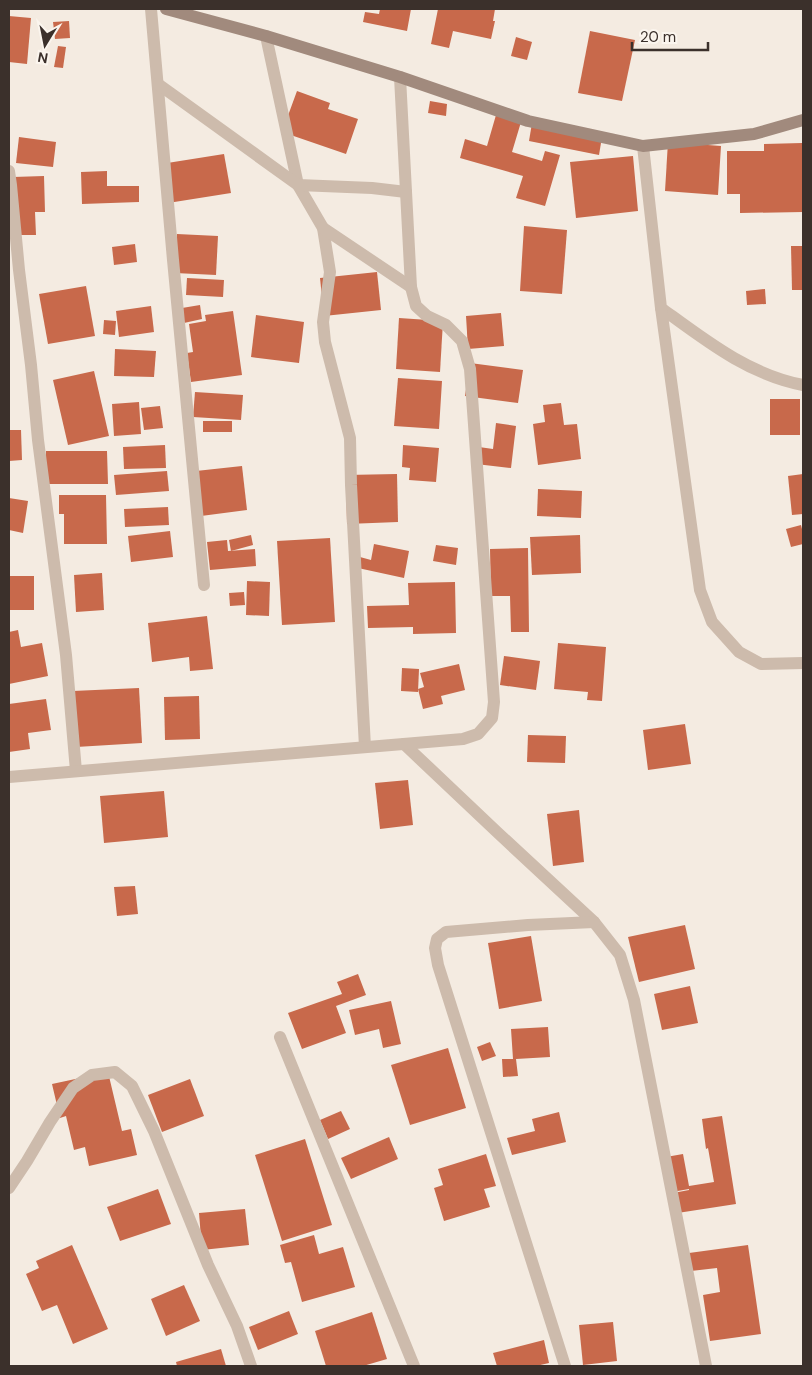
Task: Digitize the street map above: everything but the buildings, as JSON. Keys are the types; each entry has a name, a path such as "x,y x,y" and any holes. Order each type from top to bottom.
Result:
{"street":[{"path":"151,9 204,585"},
{"path":"166,9 266,36 400,77 528,121 643,146 754,134 803,120"},
{"path":"266,36 298,185 324,228 330,272 323,322 325,342 350,438 365,747"},
{"path":"9,777 463,739 478,734 492,718 494,702 470,369 462,340 446,325 428,316 416,306 410,288 400,77"},
{"path":"158,84 298,185 372,188 406,192"},
{"path":"643,146 661,308 700,590 712,622 739,652 761,664 803,663"},
{"path":"9,171 38,440 66,656 76,771"},
{"path":"324,228 410,288"},
{"path":"661,308 713,346 749,367 803,385"},
{"path":"404,744 594,922 620,955 634,1000 706,1366"},
{"path":"565,1366 441,974 435,948 437,939 446,932 594,922"},
{"path":"280,1037 414,1366"},
{"path":"9,1188 73,1088 92,1075 115,1072 132,1086 149,1122 208,1265 237,1326 251,1366"}]}
